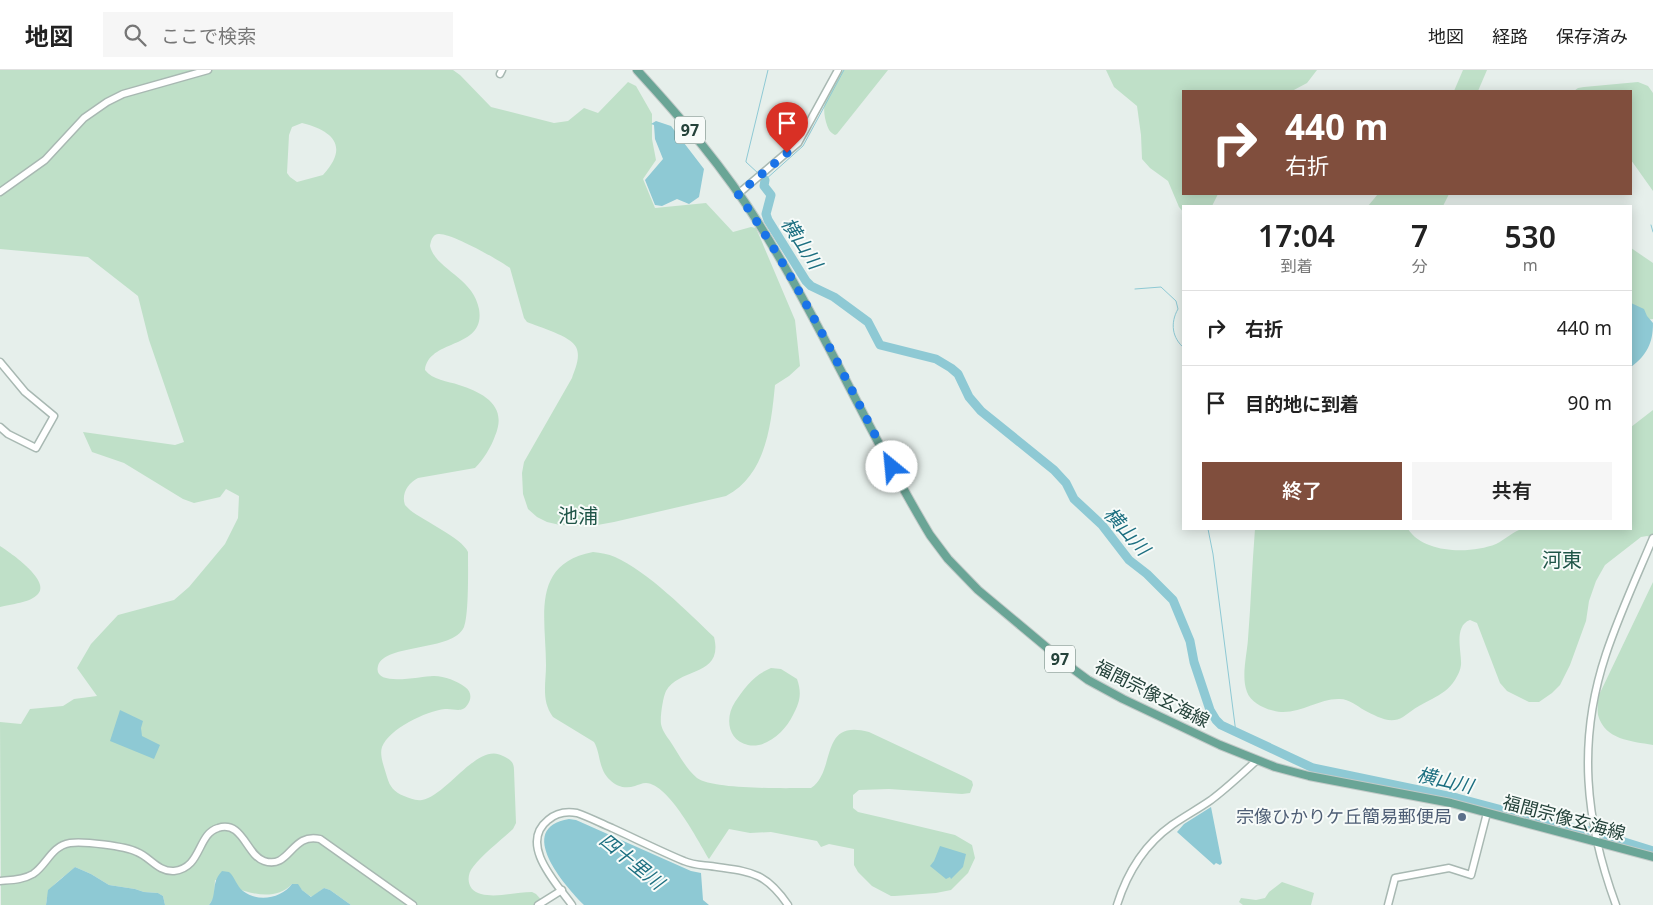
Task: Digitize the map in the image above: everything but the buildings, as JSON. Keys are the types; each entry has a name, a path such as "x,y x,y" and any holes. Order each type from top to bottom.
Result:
{"main road":[{"name":"福間宗像玄海線","path":"637,70 720,168 758,224 790,277 930,535 948,559 996,607 1069,666 1088,680 1123,699 1220,745 1275,767 1309,776 1422,797 1653,857"}],"street":[{"path":"0,192 45,160 84,118 106,102 123,94 208,70"},
{"path":"738,194 798,143 838,70"},
{"path":"0,362 25,392 54,416 36,448 8,434 0,427"},
{"path":"1616,905 1602,867 1589,799 1589,731 1594,698 1606,653 1653,538"},
{"path":"1117,905 1124,883 1132,868 1151,843 1172,825 1210,800 1257,760"},
{"path":"572,905 543,863 538,851 537,842 542,826 549,819 559,814 572,812 585,816 687,862 746,871 758,875 773,886 788,905"},
{"path":"1388,905 1395,878 1449,868 1471,875 1486,813"},
{"path":"0,880 14,880 31,875 41,867 58,847 75,842 130,849 144,855 162,869 174,871 191,863 209,833 223,827 237,832 258,858 273,863 281,860 299,842 305,839 320,840 413,905"},
{"path":"538,905 562,890"}],"green space":[{"path":"0,70 453,70 491,107 554,123 568,121 584,108 598,113 628,82 636,86 652,114 652,139 656,160 643,179 655,208 706,203 733,232 751,227 756,228 795,320 800,366 775,385 768,433 758,462 750,476 726,496 592,526 560,525 547,522 537,517 528,509 523,494 522,473 524,462 572,378 578,359 576,347 568,339 527,322 524,318 510,268 486,253 453,237 438,234 431,240 430,246 439,261 470,289 479,309 479,322 474,331 466,338 436,353 429,360 425,370 436,378 468,388 485,397 496,409 498,426 489,449 475,468 418,478 408,486 405,493 405,505 410,510 451,535 468,552 466,621 464,627 457,635 447,640 405,650 383,659 378,666 378,673 383,677 391,679 434,676 447,678 469,690 470,697 468,704 463,709 437,710 419,717 400,728 386,740 381,751 382,758 388,781 393,789 404,796 419,800 432,796 483,756 493,753 510,760 514,767 516,823 513,829 473,867 469,875 469,883 473,890 487,895 532,892 546,905 351,905 330,890 324,888 312,897 292,884 275,894 265,895 235,888 215,880 214,897 209,905 165,905 163,896 158,893 109,885 75,867 52,887 46,905 1,905 0,722 21,724 30,709 63,706 74,699 97,696 77,668 91,644 118,615 174,600 189,587 225,544 238,518 239,496 226,489 220,497 194,503 183,499 124,463 92,452 83,432 175,445 184,442 149,340 138,296 88,257 0,249","holes":["302,123 313,126 330,136 336,148 335,156 323,175 297,182 287,173 289,135 292,127"]},
{"path":"843,70 888,70 835,135 827,126 824,106 827,94"},
{"path":"1106,70 1317,70 1307,83 1294,90 1182,90 1182,195 1218,195 1212,205 1182,205 1182,211 1168,181 1150,168 1142,159 1137,106 1114,87"},
{"path":"1463,70 1487,70 1478,90 1454,90"},
{"path":"1638,82 1648,86 1653,93 1653,191 1632,161 1632,90 1575,90 1584,87"},
{"path":"1377,195 1448,195 1444,205 1369,205"},
{"path":"1632,249 1653,263 1653,319 1644,320 1632,314"},
{"path":"1653,410 1653,538 1641,537 1605,565 1596,581 1589,601 1586,621 1570,665 1560,685 1552,693 1539,702 1529,702 1507,691 1500,683 1477,623 1470,620 1465,623 1460,634 1461,665 1453,683 1442,693 1398,719 1388,720 1378,717 1343,699 1333,699 1289,712 1281,712 1261,706 1249,696 1245,686 1244,672 1255,530 1409,530 1415,537 1425,543 1449,550 1461,550 1496,544 1520,530 1632,530 1632,426"},
{"path":"0,546 35,575 41,588 35,597 0,607"},
{"path":"593,552 615,557 640,572 667,593 714,637 715,650 713,659 699,670 672,683 666,691 661,712 663,731 686,766 697,778 719,785 811,788 819,780 835,739 842,732 853,730 869,732 965,777 972,781 973,785 970,793 962,794 889,789 859,790 853,795 853,808 858,812 955,835 972,845 975,858 968,873 951,890 891,896 872,886 858,872 854,865 854,849 829,844 821,847 817,841 771,832 750,833 729,829 709,859 682,815 664,793 655,786 646,783 625,787 613,782 603,771 594,742 553,717 549,711 546,698 544,612 550,581 559,568 573,558"},
{"path":"1653,582 1653,745 1620,738 1606,730 1601,723 1598,710 1599,695"},
{"path":"771,668 781,669 797,679 800,693 799,702 790,721 781,732 762,744 748,745 741,742 732,733 729,721 730,714 735,702 746,686 760,674"},
{"path":"1282,882 1314,893 1311,905 1243,905 1239,902 1241,898 1256,900 1265,898 1269,892"}],"water":[{"path":"656,121 671,126 704,169 699,197 689,204 677,199 662,206 655,205 645,180 663,159 655,139 654,125 651,124"},
{"path":"1632,303 1644,309 1653,323 1650,343 1641,358 1632,366"},
{"path":"120,710 143,721 141,728 142,736 160,745 154,759 110,741"},
{"path":"1211,807 1222,863 1220,865 1216,863 1214,865 1177,832 1184,824"},
{"name":"四十里川","path":"569,819 576,820 691,871 701,873 703,900 709,905 584,905 556,872 545,845 545,834 553,824"},
{"path":"940,846 966,854 963,867 951,879 950,877 946,879 930,866"},
{"path":"75,867 109,885 158,893 163,896 165,905 46,905 48,890"},
{"path":"222,871 229,872 241,889 249,895 256,897 276,896 288,889 292,884 298,884 311,897 324,888 330,890 351,905 209,905 212,901 216,880"}],"waterway":[{"path":"759,174 746,161 768,70"},
{"name":"横山川","path":"762,177 765,180 803,146 844,70"},
{"name":"横山川","path":"765,180 764,186 771,195 766,214 768,220 806,281 811,286 834,297 868,322 880,345 936,359 958,374 969,397 981,411 1054,470 1066,483 1074,499 1102,525 1129,560 1147,574 1173,600 1190,641 1194,662 1210,710 1221,725 1313,768 1457,798 1565,827 1589,831 1653,851"},
{"path":"1651,225 1653,232"},
{"path":"1135,289 1161,287 1176,301 1178,309 1173,325 1177,340 1182,346"},
{"path":"1208,530 1236,733"}],"place":[{"name":"宗像ひかりケ丘簡易郵便局","path":"1462,817"}],"district":[{"name":"池浦","path":"578,516"},
{"name":"河東","path":"1562,560"}],"route":[{"path":"787,153 738,194 790,277 892,467"}]}
